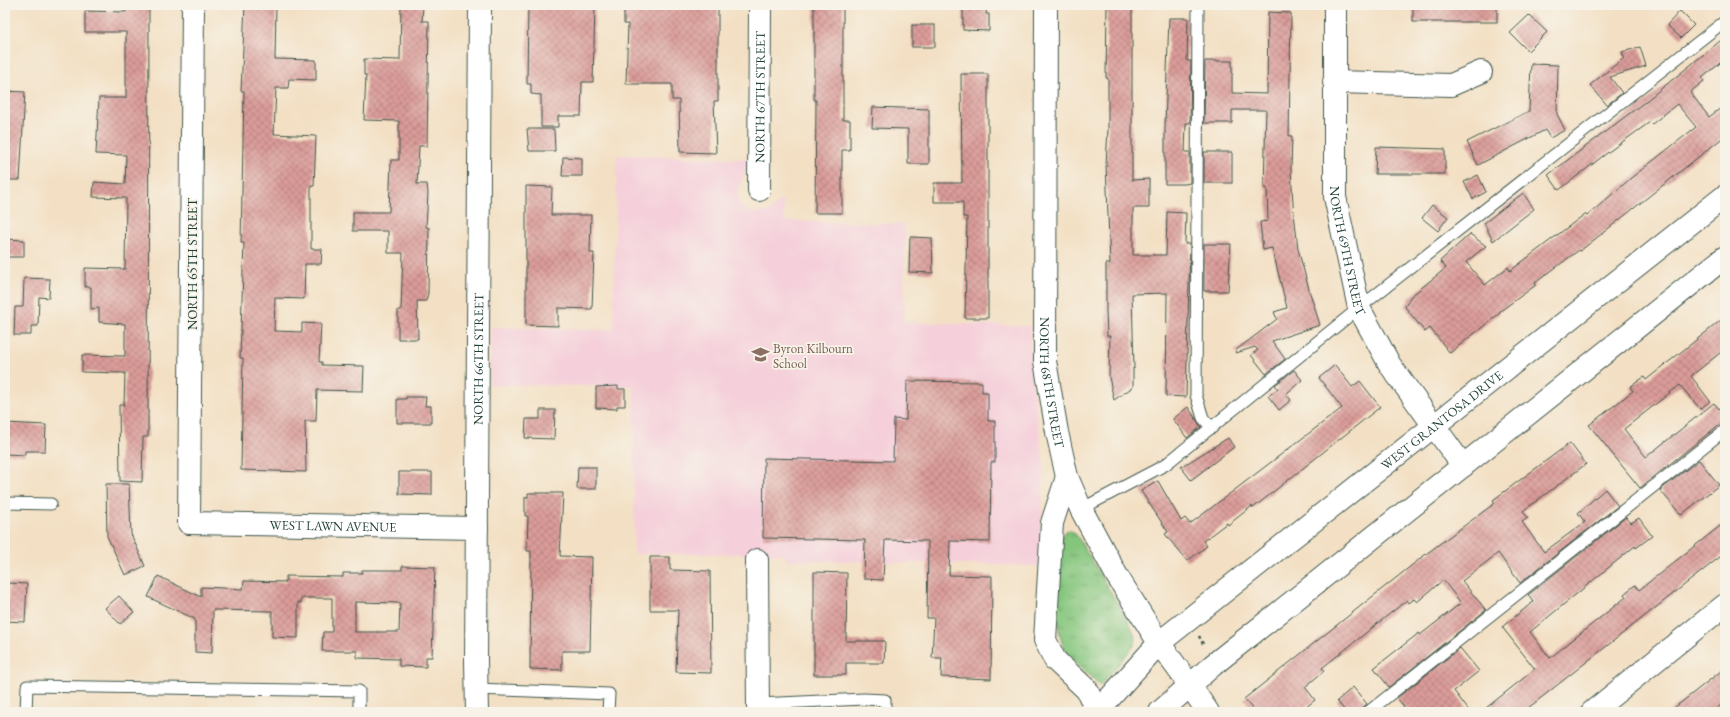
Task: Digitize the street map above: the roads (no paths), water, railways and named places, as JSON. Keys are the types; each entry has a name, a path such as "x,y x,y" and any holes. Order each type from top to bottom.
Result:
{"street":[{"name":"NORTH 65TH STREET","path":"190,523 193,5"},
{"name":"NORTH 66TH STREET","path":"478,712 477,528 480,5"},
{"name":"NORTH 67TH STREET","path":"759,190 760,5"},
{"name":"NORTH 68TH STREET","path":"1046,5 1045,361 1057,432 1068,477 1081,509 1117,576 1159,643 1208,712"},
{"name":"NORTH 69TH STREET","path":"1335,5 1335,197 1359,308 1390,365 1462,466"},
{"path":"1334,82 1451,85 1481,72"},
{"name":"WEST GRANTOSA DRIVE","path":"1159,643 1725,196"},
{"path":"1160,712 1189,684 1725,257"},
{"path":"1068,477 1052,523 1045,640 1055,660 1087,690 1097,712 1159,643"},
{"name":"WEST LAWN AVENUE","path":"190,523 477,528"},
{"path":"757,560 759,708"},
{"path":"1592,712 1725,605"}],"lane":[{"path":"1198,5 1196,395 1203,418 1212,428"},
{"path":"1081,509 1166,465 1359,308 1725,21"},
{"path":"1368,712 1725,430"},
{"path":"5,503 51,504"},
{"path":"26,712 27,686 359,691 359,712"},
{"path":"477,689 609,694 608,712"},
{"path":"759,708 864,699 886,700 885,712"}],"place":[{"name":"Byron Kilbourn School","path":"760,355"}]}
